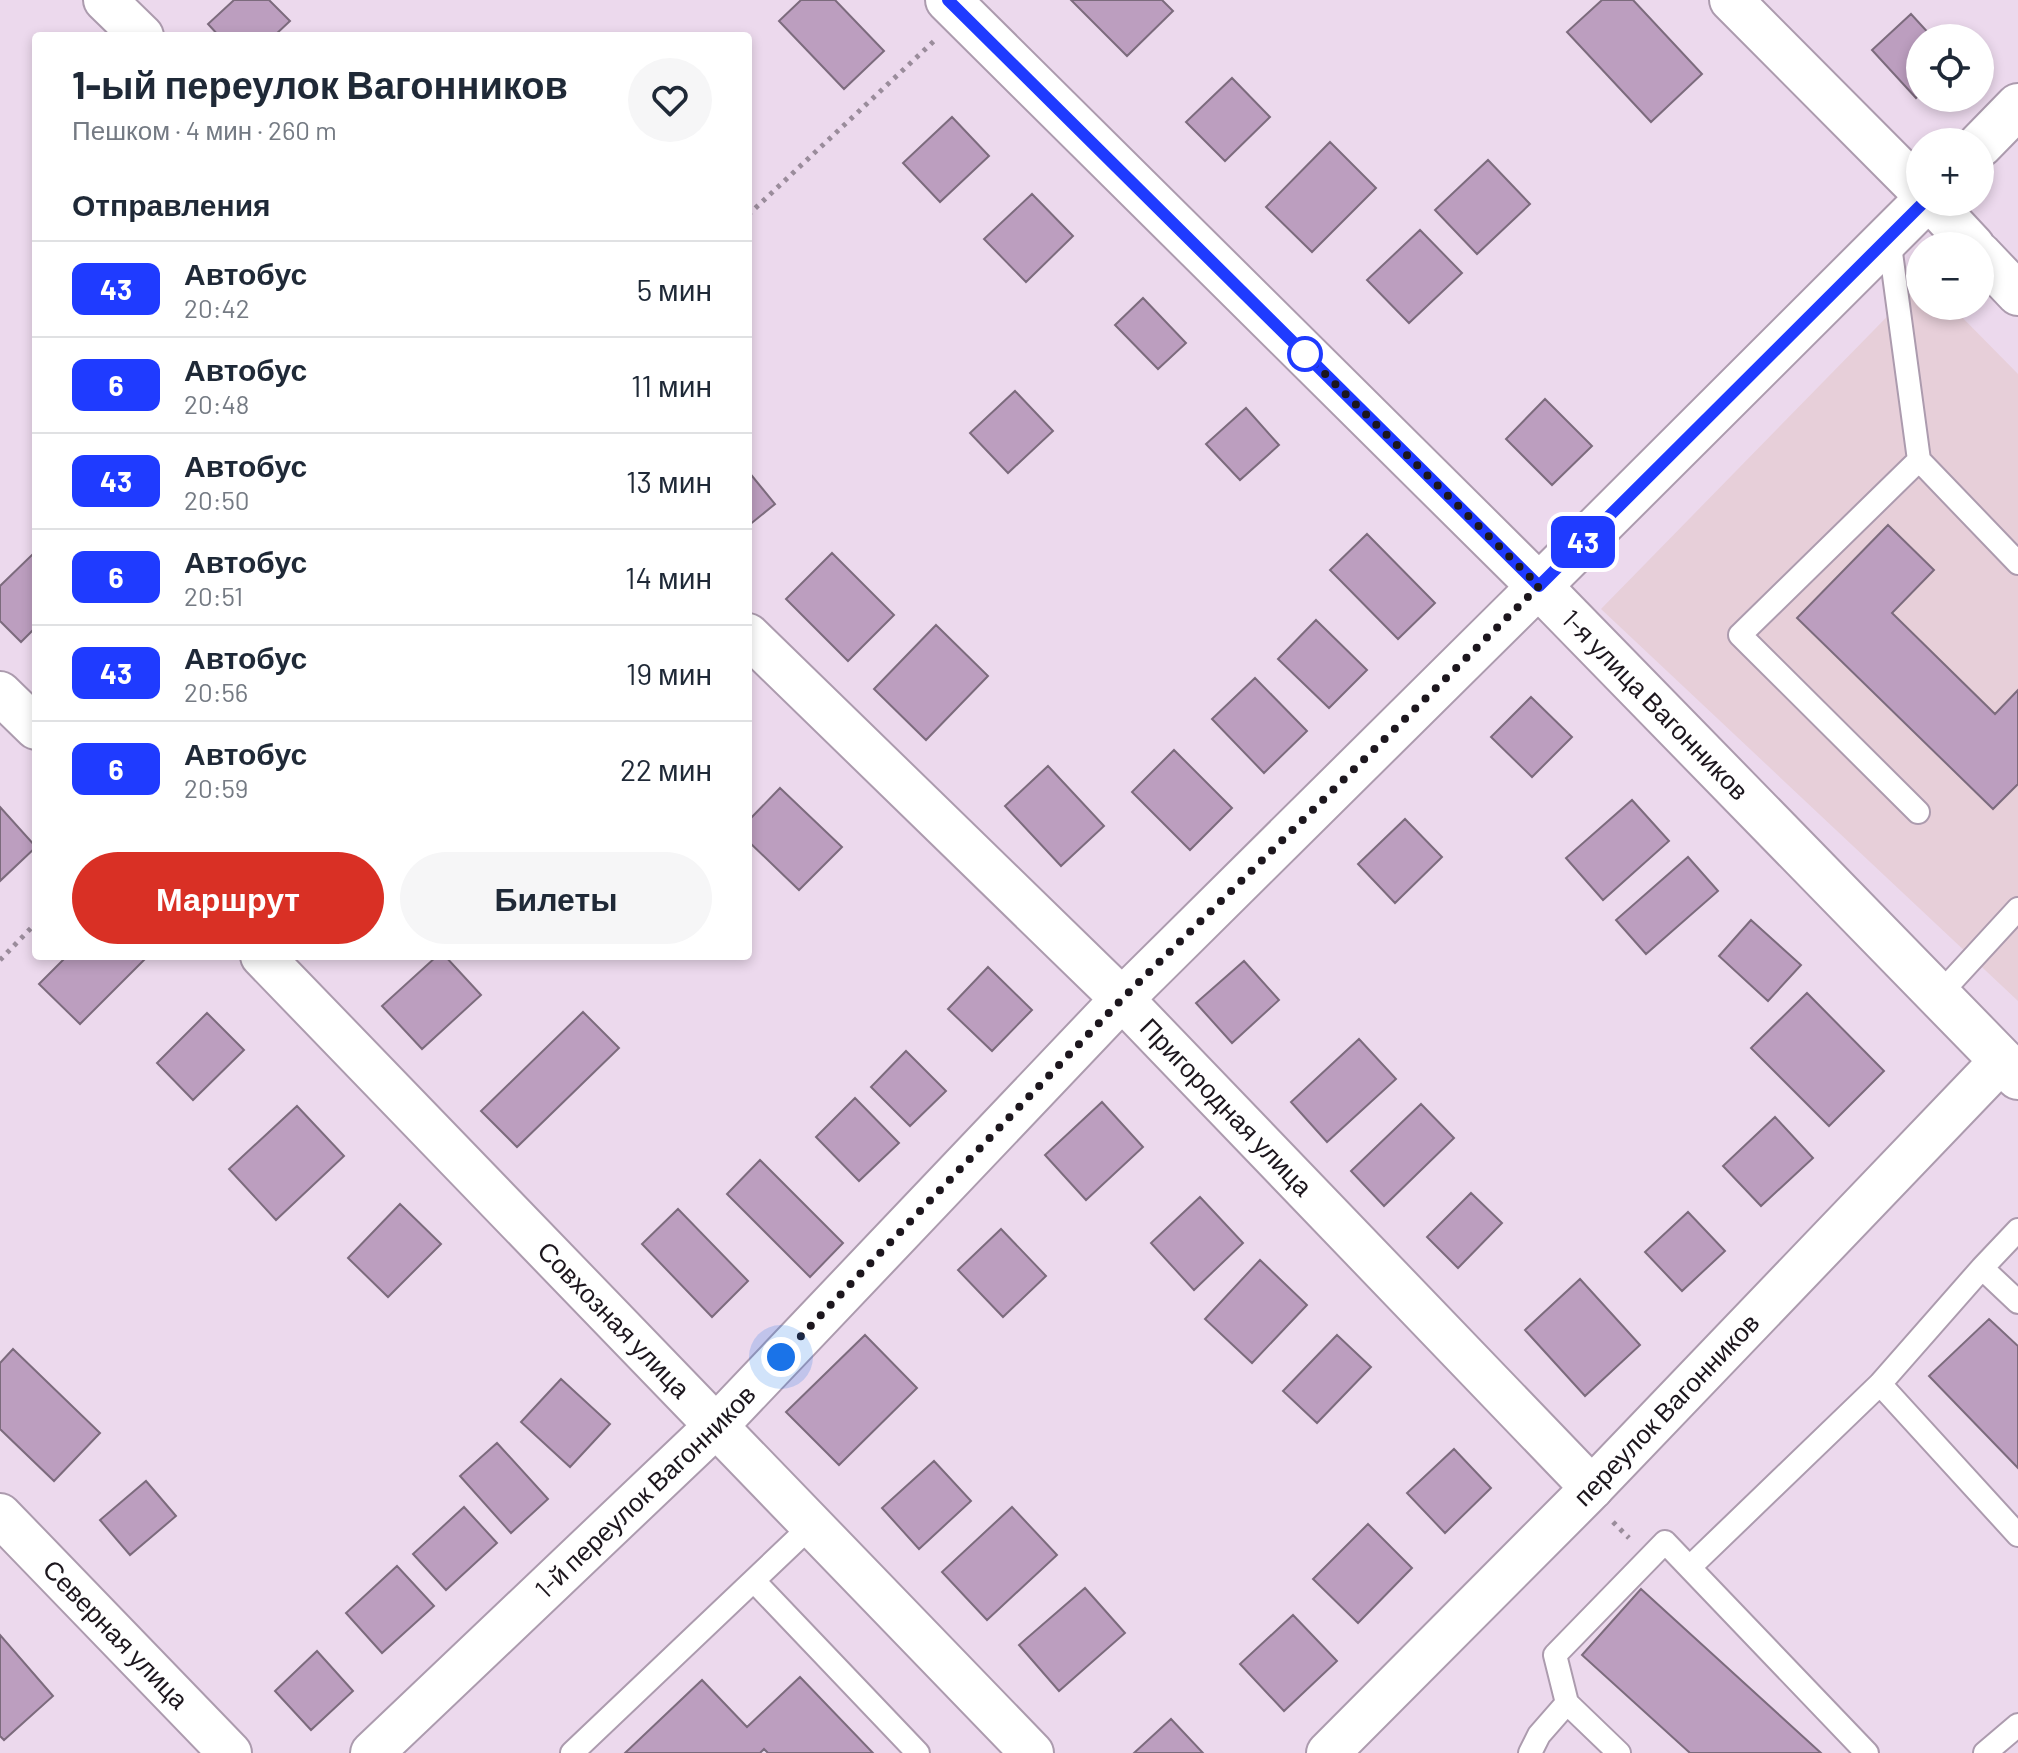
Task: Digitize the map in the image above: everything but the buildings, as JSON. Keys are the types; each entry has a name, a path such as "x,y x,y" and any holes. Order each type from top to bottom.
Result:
{"main road":[{"name":"1-я улица Вагонников","path":"955,7 1539,586 2010,1069"},
{"path":"1994,131 2018,106"},
{"name":"1-й переулок Вагонников","path":"1539,586 1910,216"}],"street":[{"path":"105,0 138,32"},
{"path":"1731,0 1906,176"},
{"path":"1945,216 1960,232"},
{"path":"1994,269 2018,294"},
{"name":"1-й переулок Вагонников","path":"372,1753 718,1424 1122,999 1539,586"},
{"name":"Пригородная улица","path":"752,639 1122,999 1589,1491"},
{"path":"0,693 32,724"},
{"name":"Совхозная улица","path":"266,960 718,1424 1032,1753"},
{"name":"переулок Вагонников","path":"1328,1753 2010,1069"},
{"name":"Северная улица","path":"0,1515 230,1753"}],"lane":[{"path":"1888,237 1919,460 2018,563"},
{"path":"1918,812 1740,635 1919,460"},
{"path":"1938,996 2018,909"},
{"path":"1690,1567 1880,1384 2018,1230"},
{"path":"1982,1268 2018,1302"},
{"path":"1880,1384 2018,1535"},
{"path":"572,1753 813,1524"},
{"path":"1619,1753 1567,1703 1555,1655 1665,1542 1867,1753"},
{"path":"754,1581 918,1753"},
{"path":"1530,1753 1539,1735 1567,1703"},
{"path":"1997,1750 2018,1725"}],"path":[{"path":"752,211 955,7"},
{"path":"0,960 32,927"},
{"path":"1589,1491 1649,1559"}],"shaded area":[{"path":"1906,297 1906,320 1965,320 2018,374 2018,1001 1601,609"}],"bus line":[{"name":"43","path":"948,0 1539,586 1910,216"}],"route":[{"path":"781,1357 1122,999 1539,586 1305,354"}]}
